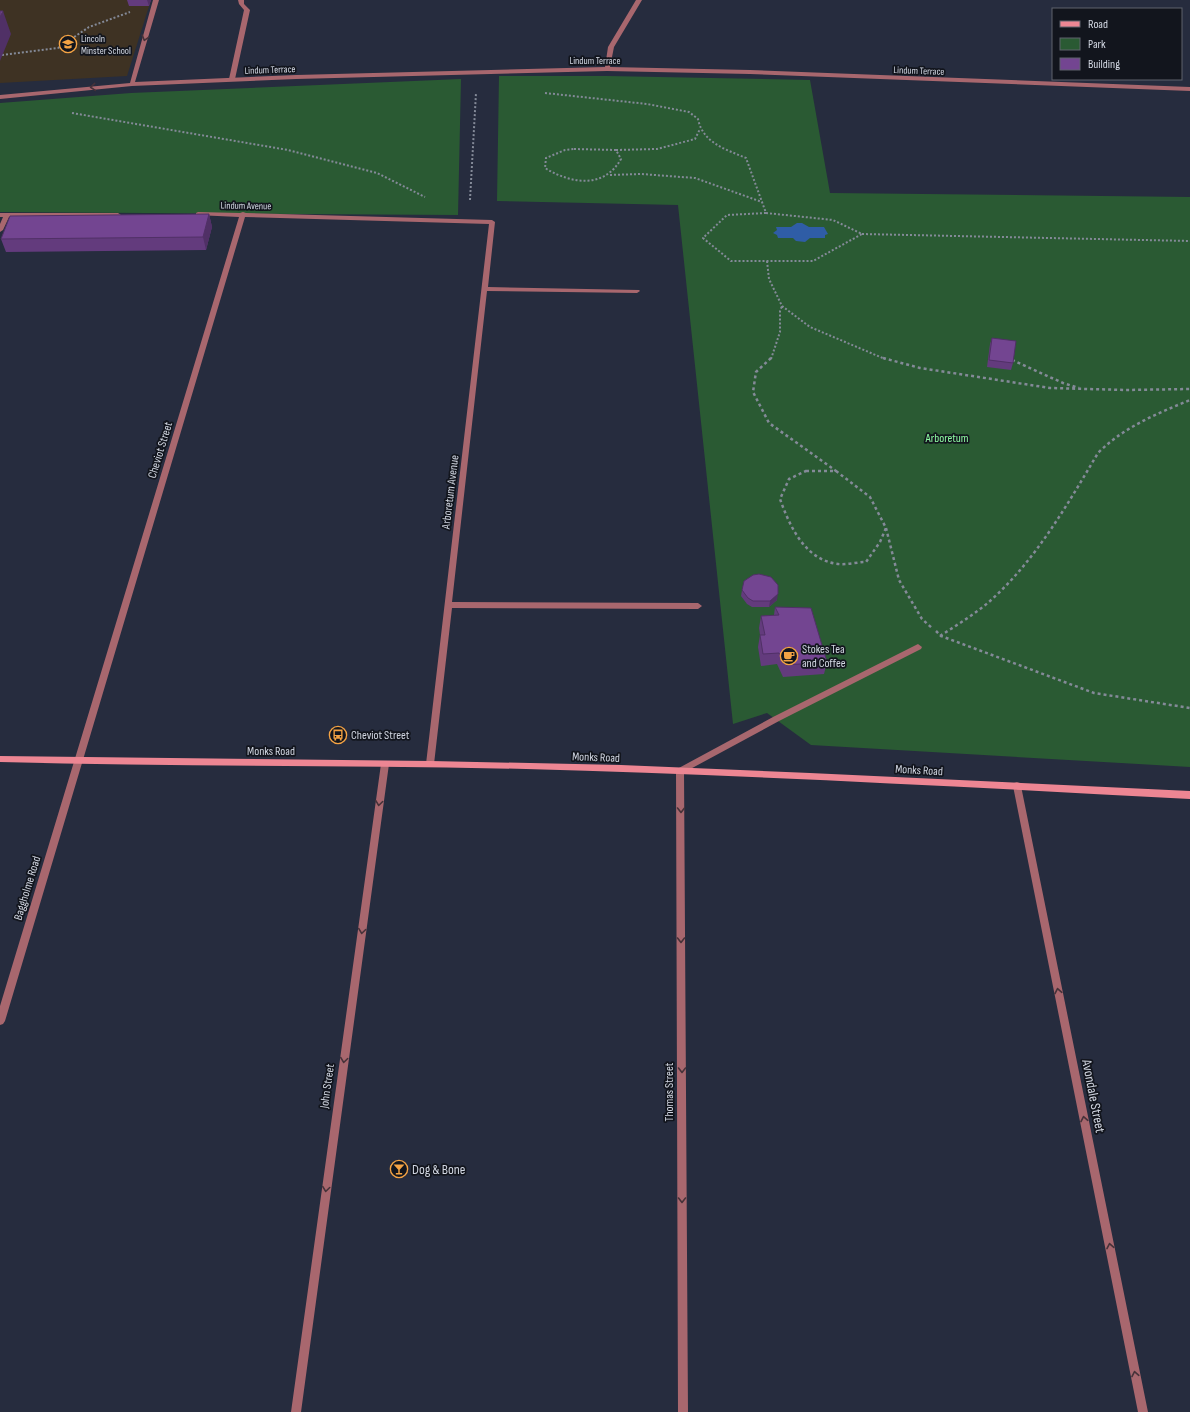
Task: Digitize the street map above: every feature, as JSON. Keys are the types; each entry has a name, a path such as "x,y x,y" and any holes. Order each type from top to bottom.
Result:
{"main road":[{"name":"Monks Road","path":"0,759 430,764 680,771 1190,795"}],"street":[{"path":"132,84 156,0"},
{"path":"232,80 247,10 242,4 241,0"},
{"path":"607,69 611,47 639,0"},
{"name":"Lindum Terrace","path":"0,97 132,84 478,71 607,69 750,72 1190,89"},
{"name":"Lindum Avenue","path":"188,214 243,214 454,222 492,222"},
{"name":"Cheviot Street","path":"77,761 243,214"},
{"path":"0,230 3,215 125,215"},
{"name":"Arboretum Avenue","path":"430,764 492,222"},
{"path":"484,289 637,291"},
{"path":"448,605 698,606"},
{"path":"680,771 918,647"},
{"name":"Baggholme Road","path":"0,1021 77,761"},
{"name":"John Street","path":"296,1412 384,764"},
{"name":"Thomas Street","path":"680,771 683,1412"},
{"name":"Avondale Street","path":"1017,786 1143,1412"}],"path":[{"path":"2,55 58,48 89,27 127,12 152,12"},
{"path":"469,222 478,71"},
{"path":"541,92 548,95 667,107 689,112 698,119 700,128 713,144 746,158 766,213"},
{"path":"66,112 288,150 377,173 436,203 454,222"},
{"path":"700,128 695,138 657,149 565,150 546,158 545,168 554,175 571,180 595,180 609,175 641,174 695,178 762,202"},
{"path":"609,175 618,166 621,159 616,150"},
{"path":"862,234 813,261 731,261 703,238 727,215 766,213 833,220 862,234 1190,240"},
{"path":"767,261 769,279 782,306 810,327 890,361 920,368 1050,388 1083,390 1190,389"},
{"path":"782,306 780,311 780,332 771,359 756,372 753,392 769,423 870,497 886,528 899,580 922,619 941,636 1094,693 1190,708"},
{"path":"1012,360 1063,383 1083,390"},
{"path":"918,647 954,629 992,599 1033,556 1098,454 1110,440 1126,428 1150,416 1190,400"},
{"path":"836,472 806,471 789,479 780,499 789,524 806,549 822,559 838,564 866,562 886,528"}],"shaded area":[{"name":"Lincoln Minster School","path":"0,0 151,0 127,76 0,83"}],"green space":[{"name":"Arboretum","path":"499,76 607,76 810,80 830,193 1190,197 1190,767 811,745 767,713 733,724 678,205 497,201"},
{"path":"461,79 458,215 0,212 0,103 131,93"}],"water":[{"path":"797,223 802,223 809,227 824,227 828,234 825,235 825,238 810,238 805,242 796,241 793,238 778,238 777,235 773,233 777,230 776,227 791,227"}],"building":[{"path":"209,214 203,237 1,239 10,216"},
{"path":"992,338 1016,341 1013,363 989,360"},
{"path":"759,574 771,577 778,585 778,594 770,601 753,601 748,598 742,590 744,581 753,575"},
{"name":"Stokes Tea and Coffee","path":"775,607 811,608 827,662 786,665 779,653 763,654 760,635 765,635 761,616 779,615"}],"place":[{"name":"Lincoln Minster School","path":"68,44"},
{"name":"Stokes Tea and Coffee","path":"789,656"},
{"name":"Cheviot Street","path":"338,735"},
{"name":"Dog & Bone","path":"399,1169"}]}
